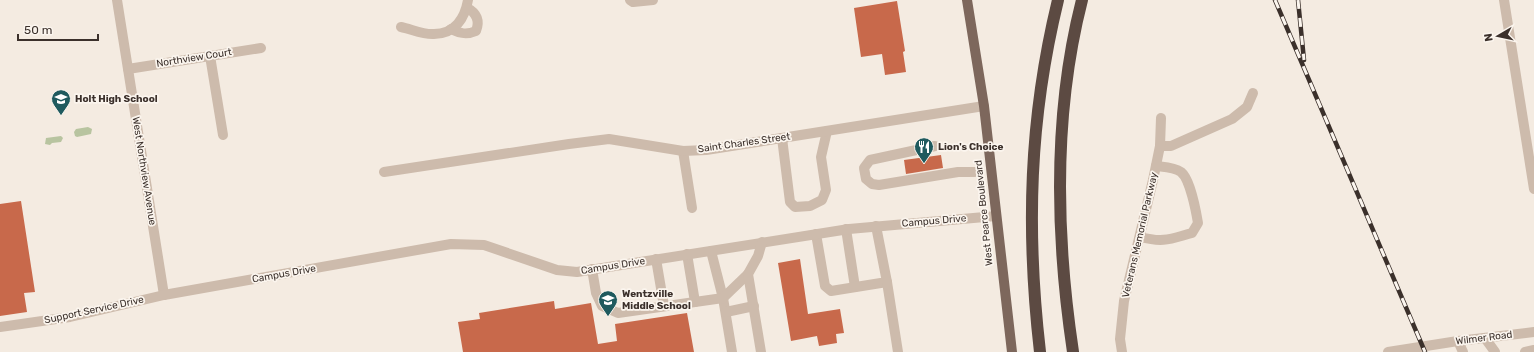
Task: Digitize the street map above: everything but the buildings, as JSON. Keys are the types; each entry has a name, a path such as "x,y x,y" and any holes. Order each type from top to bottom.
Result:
{"highway":[{"path":"1040,352 1032,254 1032,176 1035,137 1045,61 1058,0"},
{"path":"1073,352 1062,242 1061,163 1067,85 1072,47 1082,0"}],"main road":[{"name":"West Pearce Boulevard","path":"967,0 984,106 1012,352"}],"street":[{"name":"West Northview Avenue","path":"117,0 164,295"},
{"path":"630,0 633,2 653,0"},
{"path":"1504,0 1534,189"},
{"path":"401,27 434,34 448,32 451,29 460,23 467,4 476,14 479,23 476,31 468,34 451,29"},
{"name":"Northview Court","path":"128,69 261,48"},
{"path":"210,56 223,134"},
{"path":"1160,146 1171,146 1232,119 1247,107 1253,93"},
{"name":"Saint Charles Street","path":"384,172 570,144 610,140 683,151 706,150 984,106"},
{"name":"Veterans Memorial Parkway","path":"1122,352 1120,339 1124,301 1156,166 1160,146 1161,118"},
{"path":"782,138 790,202 795,207 810,206 822,200 826,190 821,157 827,131"},
{"path":"935,146 870,160 864,168 866,179 872,184 879,185 958,172 975,172"},
{"path":"683,151 692,208"},
{"path":"1140,237 1155,241 1164,241 1192,233 1198,223 1189,187 1181,172 1173,168 1156,166"},
{"name":"Campus Drive","path":"164,295 451,244 484,245 557,270 577,272 846,229 996,216"},
{"path":"876,226 887,282 898,352"},
{"path":"846,229 855,287"},
{"path":"816,234 825,286 831,291 887,282"},
{"path":"592,269 596,293 602,306 618,313 723,298 748,274 758,256 762,242"},
{"path":"711,250 726,312 732,352"},
{"path":"687,254 695,302"},
{"path":"656,259 664,306"},
{"path":"748,274 761,352"},
{"name":"Support Service Drive","path":"0,327 70,317 164,295"},
{"path":"726,312 754,306"},
{"name":"Wilmer Road","path":"1388,352 1458,341 1534,332"},
{"path":"1485,338 1495,352"},
{"path":"1458,341 1463,352"},
{"path":"1525,352 1534,350"}],"green space":[{"path":"88,127 92,129 91,134 77,137 75,136 74,132 76,129"},
{"path":"61,136 63,138 61,142 52,143 50,145 45,144 46,138"}],"railway":[{"path":"1275,0 1425,352"},
{"path":"1298,0 1304,60"}],"place":[{"name":"Holt High School","path":"61,116"},
{"name":"Lion's Choice","path":"924,164"},
{"name":"Wentzville Middle School","path":"608,317"}]}
